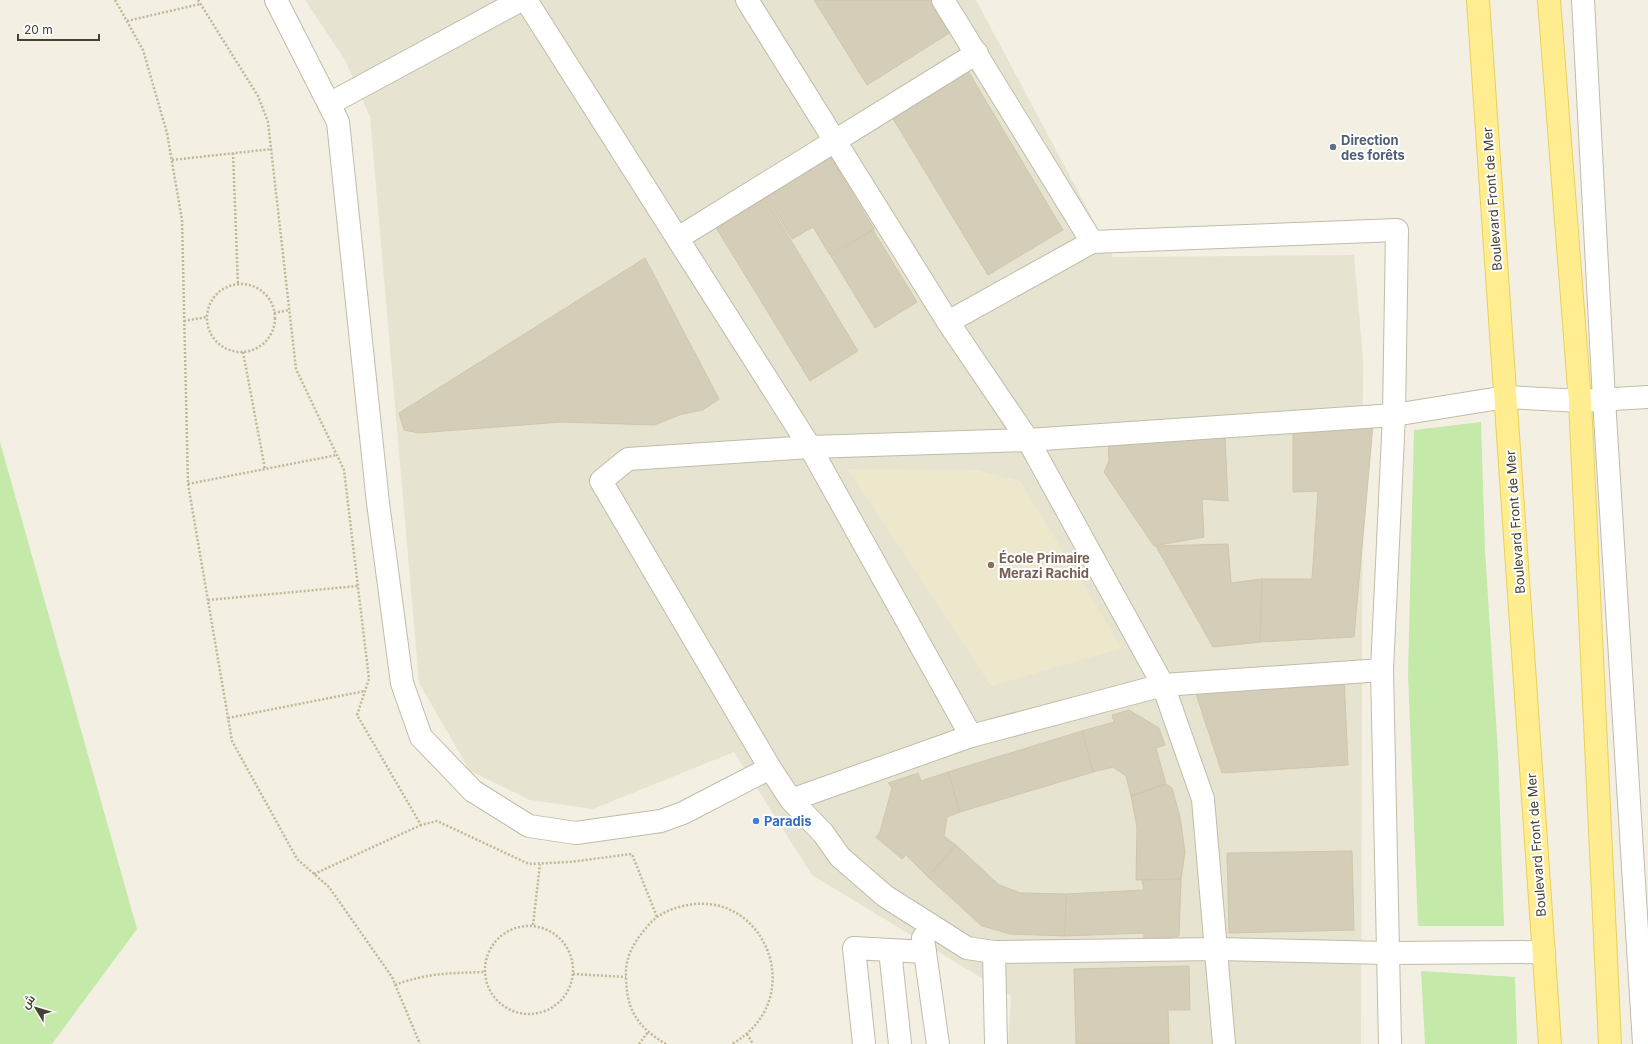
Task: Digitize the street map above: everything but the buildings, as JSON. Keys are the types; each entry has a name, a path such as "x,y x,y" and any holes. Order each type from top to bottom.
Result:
{"main road":[{"name":"Boulevard Front de Mer","path":"1478,0 1550,1044"},
{"path":"1549,0 1580,401 1610,1044"}],"street":[{"path":"276,0 338,122 378,503 402,683 421,737 472,791 529,826 576,833 661,821 683,813 770,768"},
{"path":"329,104 522,0"},
{"path":"526,0 810,447 971,736"},
{"path":"747,0 948,322 1028,440 1162,685 1203,799 1224,1044"},
{"path":"943,0 1092,242"},
{"path":"1583,0 1604,399 1643,956 1644,1044"},
{"path":"678,238 977,53"},
{"path":"948,322 1092,242 1397,230 1394,415 1382,670 1390,1044"},
{"path":"1544,952 1387,953 1217,949 994,952 967,948 885,896 840,857 823,833 791,800 770,768 601,481 628,459 810,447 1028,440 1394,415 1506,397 1580,401 1648,396"},
{"path":"791,800 971,736 1162,685 1382,670"},
{"path":"920,918 938,1044"},
{"path":"864,1044 854,948 925,952"},
{"path":"890,950 900,1044"},
{"path":"994,952 996,1044"}],"path":[{"path":"115,0 143,50 167,133 182,220 188,484 232,741 297,859 329,887 392,977 420,1044"},
{"path":"127,21 200,4"},
{"path":"172,160 272,150"},
{"path":"233,153 238,285"},
{"path":"238,285 256,288 265,294 271,303 274,313 274,324 264,343 254,349 243,352 232,351 222,346 213,338 208,328 207,317 209,306 215,296 224,289 238,285"},
{"path":"274,313 289,310"},
{"path":"184,321 207,317"},
{"path":"243,352 265,469"},
{"path":"188,484 337,455"},
{"path":"208,600 358,586"},
{"path":"228,718 365,691"},
{"path":"314,874 421,825"},
{"path":"534,926 540,864"},
{"path":"666,1044 648,1032 634,1016 625,992 625,966 634,942 657,917 670,910 693,904 716,906 738,915 756,930 768,949 773,972 771,995 762,1017 747,1034 732,1044"},
{"path":"534,926 547,929 559,936 568,947 573,960 573,974 570,989 561,1002 548,1011 533,1015 518,1014 504,1007 493,997 486,983 484,967 488,952 495,940 506,932 519,927 534,926"},
{"path":"395,985 416,977 440,973 485,972"},
{"path":"573,974 626,977"},
{"path":"639,1044 648,1032"},
{"path":"747,1034 753,1044"}],"shaded area":[{"path":"305,0 976,0 1113,257 1354,255 1363,358 1361,1044 1008,1044 1011,996 812,875 734,752 593,809 530,800 470,771 419,683 370,117 345,60"},
{"name":"École Primaire Merazi Rachid","path":"848,469 976,470 1020,481 1122,648 991,686"}],"green space":[{"path":"1481,422 1485,550 1498,753 1504,926 1418,926 1408,674 1414,430"},
{"path":"0,442 137,929 52,1044 0,1044"},
{"path":"1421,971 1515,977 1517,1044 1425,1044"}],"place":[{"name":"Direction des forêts","path":"1333,147"},
{"name":"École Primaire Merazi Rachid","path":"991,565"},
{"name":"Paradis","path":"756,821"}]}
